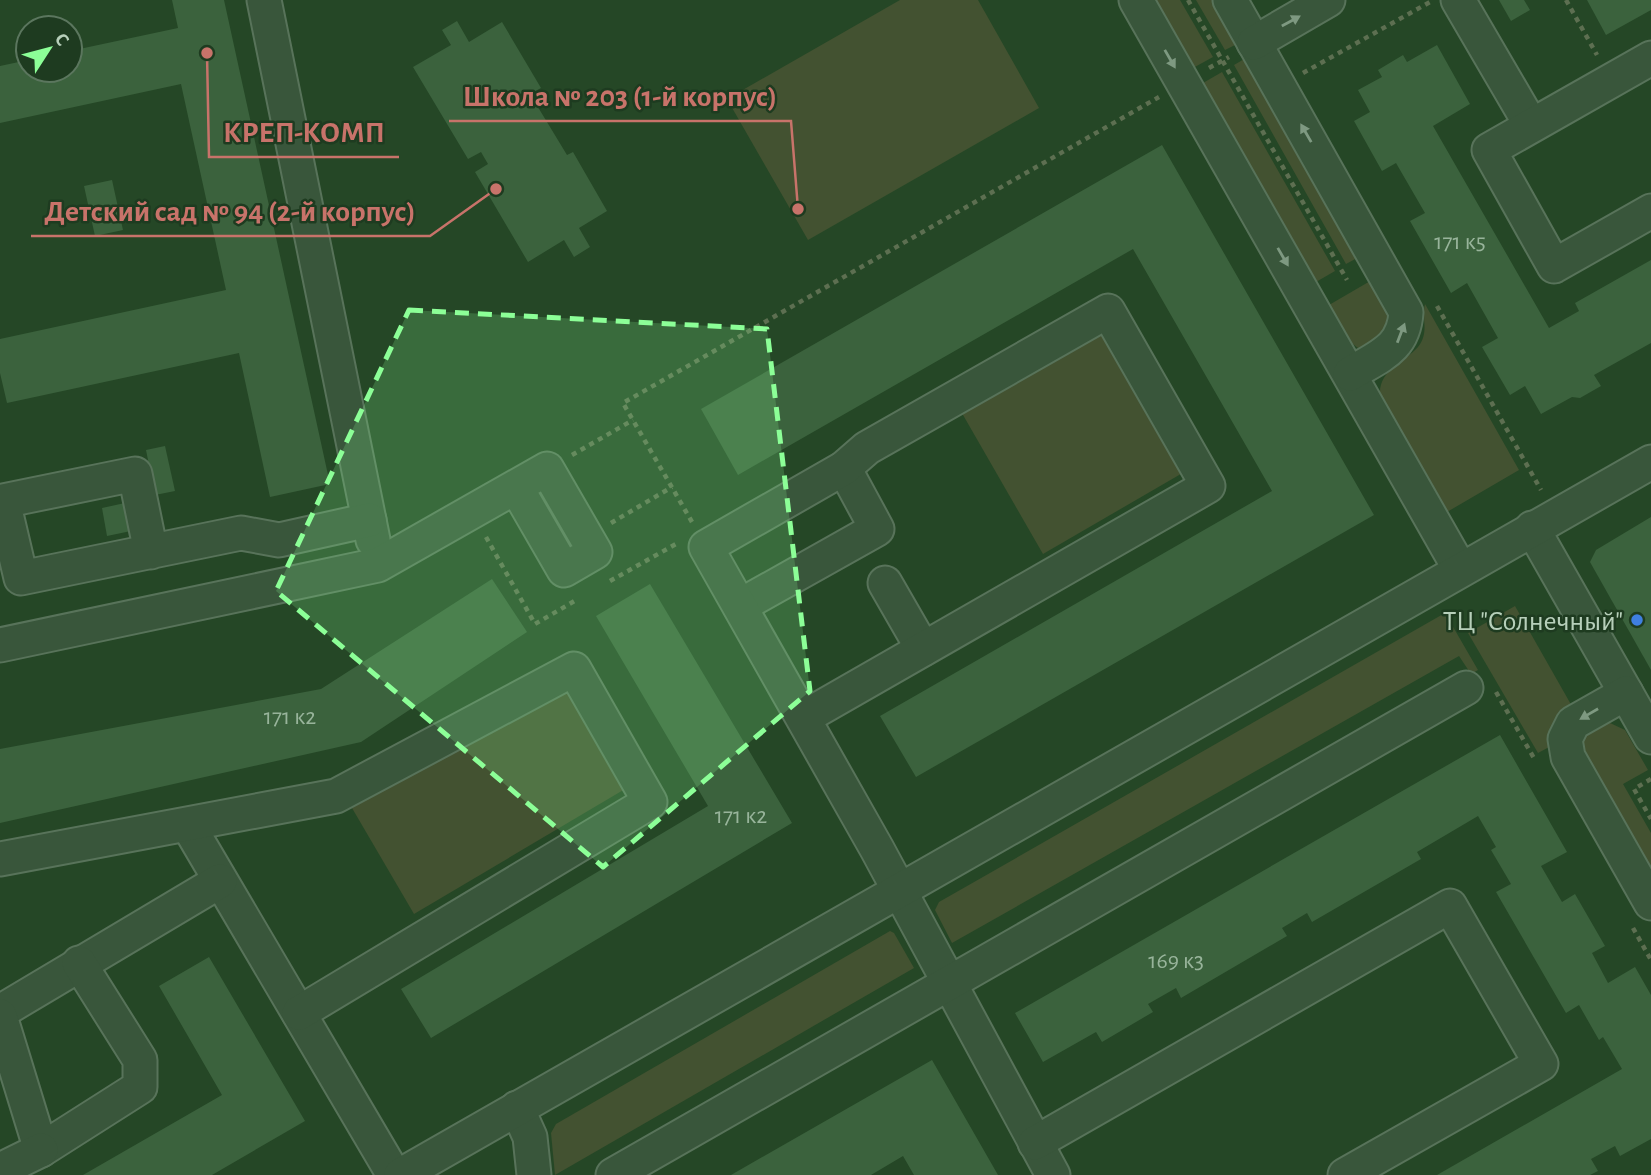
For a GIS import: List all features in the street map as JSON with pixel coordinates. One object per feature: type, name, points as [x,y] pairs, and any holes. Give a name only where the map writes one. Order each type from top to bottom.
[{"type":"street","points":[[264,0],[377,565]]},
{"type":"street","points":[[1136,0],[1171,90],[1350,374],[1460,569]]},
{"type":"street","points":[[1230,0],[1398,293],[1406,312],[1405,330],[1397,344],[1350,374]]},
{"type":"street","points":[[1254,43],[1328,0]]},
{"type":"street","points":[[1458,0],[1531,125]]},
{"type":"street","points":[[1651,58],[1489,150],[1554,266],[1651,211]]},
{"type":"street","points":[[803,718],[1208,486],[1108,311],[867,447],[844,468],[706,547],[877,849],[897,891],[1053,1175]]},
{"type":"street","points":[[401,1175],[1651,462]]},
{"type":"street","points":[[740,606],[877,529],[844,468]]},
{"type":"street","points":[[0,645],[377,565],[547,469],[595,552],[564,570],[516,487]]},
{"type":"street","points":[[151,551],[135,474],[3,501],[21,578],[241,533],[279,540],[369,520]]},
{"type":"street","points":[[1532,528],[1651,737]]},
{"type":"street","points":[[885,583],[923,649]]},
{"type":"street","points":[[0,859],[336,796],[574,669],[650,802],[299,1013]]},
{"type":"street","points":[[613,1175],[1466,688]]},
{"type":"street","points":[[1626,693],[1573,723],[1565,739],[1569,757],[1651,903]]},
{"type":"street","points":[[188,825],[394,1175]]},
{"type":"street","points":[[41,1150],[0,1014],[79,963],[220,881]]},
{"type":"street","points":[[1035,1143],[1450,906],[1541,1063],[1345,1175]]},
{"type":"street","points":[[0,1170],[41,1150],[140,1087],[140,1059],[79,963]]},
{"type":"street","points":[[517,1108],[530,1137],[534,1175]]},
{"type":"path","points":[[1188,0],[1347,280]]},
{"type":"path","points":[[1311,69],[1434,0]]},
{"type":"path","points":[[1566,0],[1612,80]]},
{"type":"path","points":[[706,547],[624,402],[1254,43]]},
{"type":"path","points":[[1335,286],[1355,275]]},
{"type":"path","points":[[547,469],[633,420]]},
{"type":"path","points":[[586,537],[672,487]]},
{"type":"path","points":[[1651,779],[1634,789],[1651,819]]},
{"type":"highlighted area","points":[[409,310],[767,329],[810,691],[603,867],[276,591]]},
{"type":"green space","points":[[900,0],[978,0],[1039,108],[808,240],[727,99]]},
{"type":"green space","points":[[1155,0],[1180,0],[1213,57],[1193,68]]},
{"type":"green space","points":[[1196,0],[1212,0],[1237,44],[1225,50]]},
{"type":"green space","points":[[1246,58],[1359,257],[1346,264],[1234,65]]},
{"type":"green space","points":[[1222,72],[1335,271],[1316,282],[1203,83]]},
{"type":"green space","points":[[1372,280],[1392,314],[1394,326],[1370,347],[1358,348],[1349,341],[1329,305]]},
{"type":"green space","points":[[1425,304],[1519,470],[1447,512],[1380,394],[1388,373],[1422,341]]},
{"type":"green space","points":[[1101,326],[1186,471],[1043,554],[959,408]]},
{"type":"green space","points":[[1515,606],[1573,708],[1553,745],[1538,753],[1468,633]]},
{"type":"green space","points":[[1445,613],[1478,670],[1471,674],[1459,656],[952,943],[935,910],[939,902]]},
{"type":"green space","points":[[562,684],[625,789],[414,914],[352,808]]},
{"type":"green space","points":[[1610,723],[1625,730],[1648,770],[1623,784],[1651,833],[1651,868],[1648,870],[1580,751],[1584,735],[1599,725]]},
{"type":"green space","points":[[890,931],[894,933],[914,968],[555,1175],[551,1133],[556,1124]]},
{"type":"building","points":[[172,0],[224,0],[330,484],[270,497],[239,353],[7,403],[0,373],[0,339],[226,290],[181,84],[0,123],[0,66],[14,63],[14,84],[84,84],[84,48],[178,28]]},
{"type":"building","points":[[1499,0],[1524,0],[1530,10],[1511,21]]},
{"type":"building","points":[[1587,0],[1651,0],[1651,10],[1606,35]]},
{"type":"building","points":[[457,21],[469,42],[502,22],[541,88],[530,94],[567,155],[573,152],[607,211],[579,228],[590,247],[574,257],[564,240],[528,262],[475,172],[488,164],[481,152],[468,159],[413,67],[451,45],[442,30]]},
{"type":"building","points":[[1437,45],[1470,104],[1433,126],[1549,328],[1579,311],[1575,303],[1651,260],[1651,343],[1594,375],[1601,386],[1580,398],[1572,397],[1541,414],[1525,386],[1510,395],[1482,347],[1498,338],[1467,283],[1451,293],[1410,221],[1425,213],[1396,163],[1382,171],[1354,121],[1370,112],[1358,90],[1382,77],[1378,70],[1403,55],[1407,62]]},
{"type":"building","points":[[1162,145],[1374,515],[916,777],[880,716],[1272,491],[1133,249],[738,475],[701,409]]},
{"type":"building","points":[[112,180],[123,230],[95,236],[84,186]]},
{"type":"building","points":[[165,446],[175,491],[155,495],[146,450]]},
{"type":"building","points":[[125,503],[131,531],[107,536],[102,508]]},
{"type":"building","name":"ТЦ \"Солнечный\"","points":[[1651,517],[1651,670],[1590,562],[1596,550]]},
{"type":"building","points":[[492,579],[527,632],[361,742],[0,823],[0,749],[321,689]]},
{"type":"building","points":[[650,584],[792,823],[431,1038],[401,989],[708,806],[596,616]]},
{"type":"building","points":[[1500,735],[1567,852],[1541,866],[1562,902],[1575,894],[1605,946],[1592,953],[1608,983],[1635,967],[1651,995],[1651,1139],[1620,1156],[1615,1146],[1591,1159],[1598,1171],[1590,1175],[1437,1175],[1622,1069],[1603,1037],[1599,1040],[1579,1005],[1566,1013],[1496,892],[1511,884],[1491,850],[1496,847],[1478,816],[1417,852],[1421,859],[1312,922],[1307,913],[1282,928],[1287,936],[1181,998],[1176,988],[1148,1004],[1153,1012],[1102,1042],[1096,1032],[1043,1062],[1015,1013]]},
{"type":"building","points":[[209,957],[305,1121],[212,1175],[83,1175],[222,1095],[159,986]]},
{"type":"building","points":[[932,1060],[998,1175],[914,1175],[903,1156],[871,1175],[731,1175]]},
{"type":"place","name":"КРЕП-КОМП","points":[[207,53]]},
{"type":"place","name":"Детский сад № 94 (2-й корпус)","points":[[496,189]]},
{"type":"place","name":"Школа № 203 (1-й корпус)","points":[[798,209]]},
{"type":"place","name":"ТЦ \"Солнечный\"","points":[[1637,620]]}]
